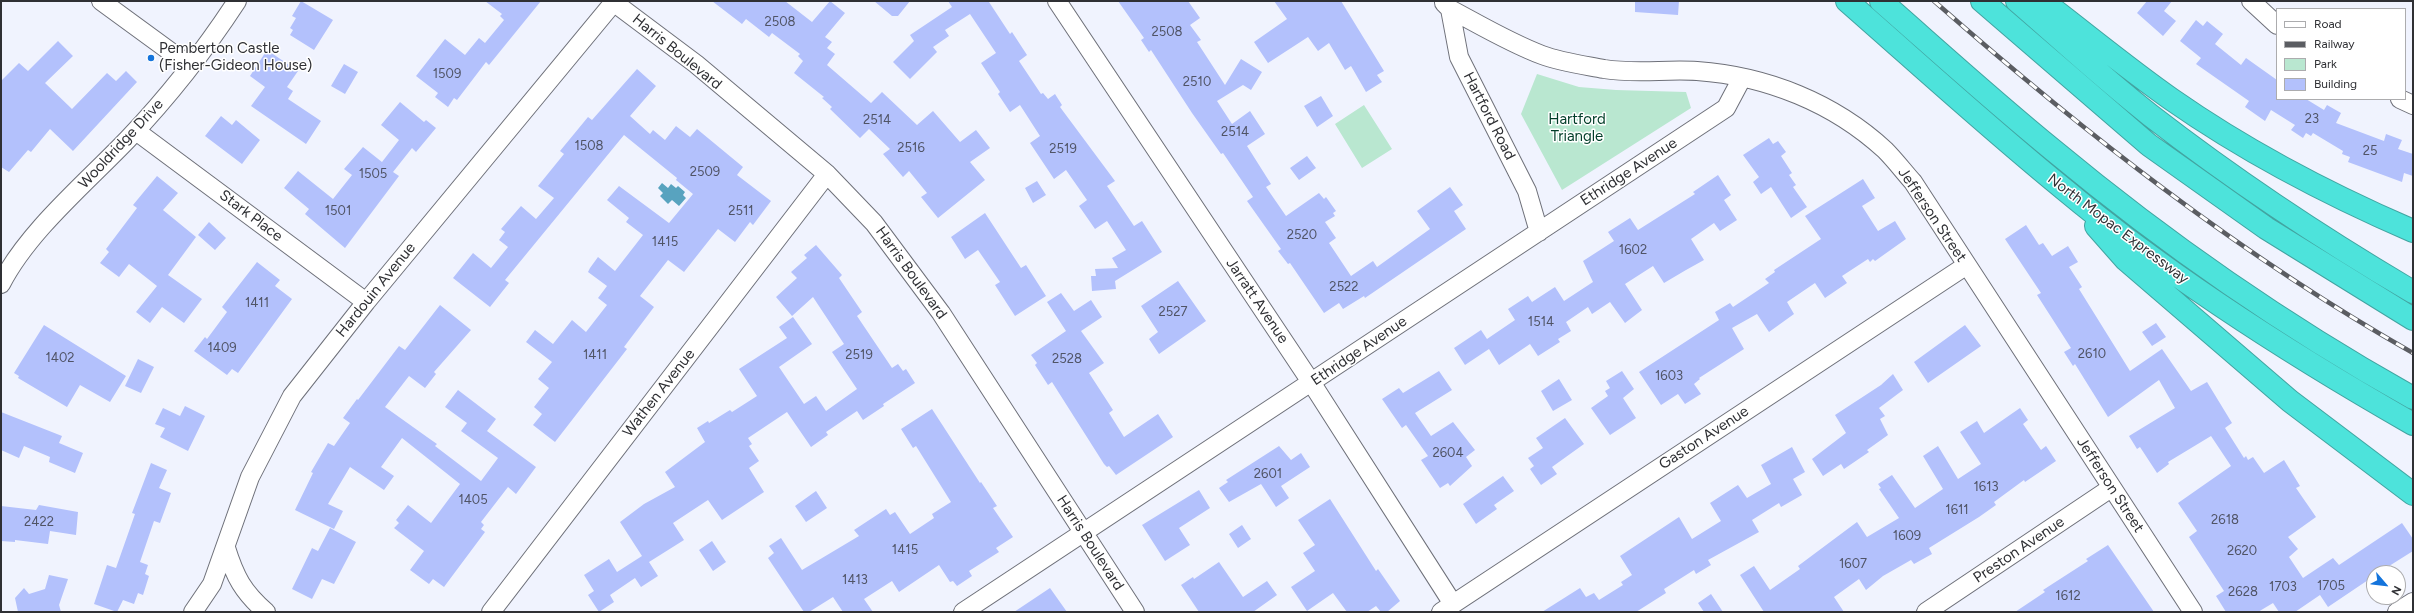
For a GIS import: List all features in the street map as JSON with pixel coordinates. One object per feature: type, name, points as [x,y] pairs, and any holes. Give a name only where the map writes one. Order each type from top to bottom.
[{"type":"highway","name":"North Mopac Expressway","points":[[1847,1],[2065,191],[2181,278],[2355,391],[2413,424]]},
{"type":"highway","points":[[1881,1],[2052,150],[2139,218],[2244,293],[2313,338],[2413,398]]},
{"type":"highway","points":[[1982,1],[2149,144],[2266,228],[2413,319]]},
{"type":"highway","points":[[2017,1],[2148,114],[2201,154],[2285,214],[2413,292]]},
{"type":"highway","points":[[2034,1],[2053,9],[2172,100],[2241,142],[2307,180],[2372,214],[2413,231]]},
{"type":"highway","points":[[2065,191],[2126,260],[2290,401],[2413,494]]},
{"type":"street","points":[[101,1],[190,66]]},
{"type":"street","name":"Wooldridge Drive","points":[[1,284],[36,233],[136,131],[190,66],[237,1]]},
{"type":"street","name":"Jarratt Avenue","points":[[1058,1],[1311,382],[1447,608]]},
{"type":"street","points":[[2251,1],[2276,24]]},
{"type":"street","name":"Harris Boulevard","points":[[613,2],[696,64],[827,174],[874,223],[941,313],[1082,534],[1135,612]]},
{"type":"street","name":"Hardouin Avenue","points":[[192,612],[212,584],[250,477],[292,396],[366,302],[613,2]]},
{"type":"street","name":"Jefferson Street","points":[[1446,5],[1504,38],[1542,55],[1606,69],[1698,71],[1742,78],[1790,90],[1823,105],[1853,124],[1886,151],[1913,182],[2193,612]]},
{"type":"street","name":"Hartford Road","points":[[1446,5],[1459,57],[1527,191],[1539,232]]},
{"type":"street","name":"Ethridge Avenue","points":[[963,612],[1726,108],[1742,78]]},
{"type":"street","points":[[2402,100],[2413,105]]},
{"type":"street","name":"Stark Place","points":[[136,131],[366,302]]},
{"type":"street","name":"Wathen Avenue","points":[[491,612],[827,174]]},
{"type":"street","name":"Gaston Avenue","points":[[1447,608],[1967,265]]},
{"type":"street","name":"Preston Avenue","points":[[1926,612],[2111,488]]},
{"type":"street","points":[[226,548],[233,572],[248,596],[266,612]]},
{"type":"street","points":[[2397,612],[2413,602]]},
{"type":"green space","name":"Hartford Triangle","points":[[1537,74],[1579,87],[1616,90],[1686,92],[1691,108],[1562,190],[1521,114]]},
{"type":"green space","points":[[1364,105],[1392,149],[1362,168],[1335,124]]},
{"type":"water","points":[[662,183],[668,188],[671,184],[676,188],[678,186],[685,192],[683,195],[686,198],[679,206],[672,200],[668,204],[660,196],[663,193],[658,188]]},
{"type":"building","points":[[301,1],[333,20],[314,50],[290,35],[293,30],[290,28],[296,18],[292,16]]},
{"type":"building","points":[[485,1],[541,1],[489,65],[486,62],[457,100],[454,98],[448,107],[435,97],[438,93],[416,76],[445,39],[465,55],[479,38],[485,43],[504,20],[500,16],[502,14]]},
{"type":"building","points":[[712,1],[785,1],[812,22],[830,1],[845,13],[825,37],[832,42],[827,48],[835,54],[827,65],[871,103],[882,92],[917,125],[933,111],[960,142],[976,130],[990,148],[970,162],[985,180],[938,218],[921,197],[927,193],[909,171],[903,177],[883,154],[890,149],[869,129],[860,138],[830,109],[832,107],[822,98],[824,97],[794,73],[803,61],[798,56],[800,54],[772,33],[769,37],[746,19],[742,24]]},
{"type":"building","points":[[874,1],[910,1],[898,16],[892,16]]},
{"type":"building","points":[[948,1],[990,1],[989,2],[1010,34],[1012,32],[1027,55],[1019,61],[1041,94],[1043,93],[1048,99],[1055,94],[1062,105],[1060,107],[1115,181],[1107,186],[1134,226],[1142,221],[1162,252],[1115,281],[1116,289],[1092,291],[1091,276],[1096,276],[1095,269],[1118,268],[1112,258],[1126,250],[1107,221],[1095,229],[1079,206],[1087,200],[1066,170],[1054,179],[1030,143],[1040,136],[1020,105],[1010,112],[998,94],[1000,92],[981,63],[996,53],[970,14],[945,30],[949,36],[933,47],[937,52],[910,79],[893,62],[914,41],[910,35],[952,7]]},
{"type":"building","points":[[1118,1],[1188,1],[1200,18],[1190,25],[1201,40],[1197,42],[1225,85],[1241,59],[1262,72],[1251,90],[1243,85],[1217,101],[1232,124],[1250,111],[1265,134],[1247,146],[1271,184],[1266,187],[1286,216],[1319,193],[1324,199],[1326,197],[1336,211],[1333,213],[1335,216],[1325,222],[1336,238],[1329,243],[1351,276],[1373,261],[1377,267],[1430,229],[1417,211],[1450,187],[1463,205],[1454,211],[1466,229],[1365,298],[1364,296],[1343,309],[1339,303],[1324,313],[1290,263],[1288,264],[1278,251],[1281,249],[1247,201],[1253,197],[1223,153],[1221,154],[1192,113],[1151,50],[1149,52],[1141,40],[1144,38]]},
{"type":"building","points":[[1274,1],[1341,1],[1384,71],[1377,75],[1382,82],[1366,92],[1351,66],[1345,70],[1329,43],[1318,51],[1308,37],[1268,63],[1254,42],[1287,19]]},
{"type":"building","points":[[1635,1],[1679,1],[1678,15],[1635,12]]},
{"type":"building","points":[[2147,1],[2172,1],[2164,11],[2176,21],[2163,36],[2137,13]]},
{"type":"building","points":[[2196,20],[2203,26],[2207,21],[2223,34],[2215,44],[2241,65],[2246,58],[2276,79],[2276,100],[2308,100],[2324,110],[2327,105],[2341,113],[2336,123],[2384,141],[2386,134],[2402,140],[2398,149],[2413,154],[2413,176],[2404,173],[2402,182],[2348,162],[2350,157],[2342,154],[2343,151],[2313,133],[2311,136],[2306,133],[2303,138],[2291,130],[2295,125],[2271,110],[2265,121],[2245,107],[2249,101],[2196,64],[2201,58],[2180,41]]},
{"type":"building","points":[[58,41],[73,56],[45,83],[72,109],[107,73],[116,81],[126,71],[137,82],[73,151],[50,129],[31,152],[28,150],[9,172],[1,167],[1,81],[19,63],[28,71]]},
{"type":"building","points":[[267,50],[298,71],[287,87],[293,91],[288,99],[321,121],[306,144],[251,106],[265,87],[250,76]]},
{"type":"building","points":[[344,64],[358,72],[345,94],[331,86]]},
{"type":"building","points":[[637,69],[656,86],[630,116],[650,134],[653,130],[665,140],[676,126],[690,137],[697,129],[743,167],[737,175],[771,201],[753,225],[750,222],[735,242],[718,229],[684,272],[668,260],[640,296],[654,307],[624,347],[627,349],[555,442],[533,425],[542,414],[534,407],[549,388],[538,379],[552,362],[526,342],[535,330],[553,344],[572,320],[586,332],[607,305],[598,298],[607,286],[588,272],[590,268],[598,257],[615,271],[643,235],[626,222],[629,218],[607,200],[619,186],[669,223],[693,194],[676,180],[677,178],[624,135],[505,280],[509,283],[490,307],[453,278],[473,253],[491,268],[508,247],[499,240],[505,232],[501,229],[521,206],[536,219],[554,198],[538,186],[564,154],[560,151],[588,117],[592,120]]},
{"type":"building","points":[[1321,96],[1333,116],[1317,127],[1304,106]]},
{"type":"building","points":[[400,102],[424,122],[426,120],[436,128],[416,152],[412,148],[393,172],[399,176],[345,248],[305,214],[309,209],[284,188],[298,171],[333,199],[352,175],[344,169],[363,147],[382,162],[399,140],[381,125]]},
{"type":"building","points":[[221,116],[232,125],[236,120],[260,140],[242,164],[205,136]]},
{"type":"building","points":[[1769,138],[1773,144],[1778,141],[1786,152],[1781,156],[1792,173],[1789,175],[1796,185],[1793,187],[1807,207],[1791,218],[1771,187],[1761,194],[1753,182],[1759,177],[1743,155]]},
{"type":"building","points":[[1307,156],[1316,168],[1299,180],[1290,168]]},
{"type":"building","points":[[1718,175],[1731,195],[1724,200],[1737,220],[1720,231],[1714,223],[1691,239],[1704,260],[1664,283],[1653,266],[1625,284],[1642,310],[1625,323],[1610,302],[1592,314],[1588,307],[1566,322],[1571,331],[1558,339],[1560,342],[1538,356],[1530,344],[1499,365],[1489,349],[1465,365],[1454,348],[1481,330],[1487,339],[1515,320],[1508,309],[1528,296],[1532,302],[1555,287],[1564,301],[1593,282],[1583,261],[1614,241],[1608,232],[1630,218],[1638,230],[1695,194],[1693,192]]},
{"type":"building","points":[[157,176],[178,193],[163,210],[196,237],[168,275],[202,299],[184,323],[162,307],[150,323],[136,312],[157,286],[129,264],[119,277],[100,263],[109,252],[106,249],[137,208],[133,205]]},
{"type":"building","points":[[1863,179],[1875,198],[1862,206],[1878,231],[1895,221],[1906,239],[1875,261],[1873,259],[1870,262],[1868,259],[1842,276],[1847,283],[1825,298],[1815,283],[1787,302],[1794,314],[1769,332],[1757,314],[1732,328],[1744,349],[1699,378],[1700,379],[1694,384],[1701,394],[1685,404],[1678,394],[1661,405],[1639,372],[1719,320],[1715,312],[1730,303],[1733,307],[1769,283],[1765,279],[1775,272],[1774,270],[1821,239],[1805,216]]},
{"type":"building","points":[[1037,181],[1046,195],[1033,203],[1025,188]]},
{"type":"building","points":[[985,213],[1021,268],[1026,265],[1046,296],[1015,316],[995,285],[1000,282],[978,250],[965,259],[951,237]]},
{"type":"building","points":[[209,222],[226,238],[215,250],[198,235]]},
{"type":"building","points":[[2026,225],[2039,245],[2043,243],[2052,256],[2068,246],[2078,262],[2069,267],[2082,287],[2079,289],[2130,371],[2162,349],[2191,391],[2207,382],[2232,423],[2225,428],[2244,458],[2246,456],[2248,460],[2253,457],[2264,473],[2284,460],[2300,486],[2296,488],[2316,517],[2288,537],[2298,549],[2289,557],[2303,578],[2333,558],[2339,565],[2402,523],[2413,539],[2413,551],[2391,565],[2366,565],[2366,581],[2328,607],[2320,595],[2295,612],[2279,612],[2273,603],[2258,612],[2226,612],[2216,596],[2224,591],[2189,537],[2197,531],[2178,503],[2231,466],[2211,436],[2168,462],[2169,464],[2157,473],[2140,447],[2137,449],[2129,436],[2175,408],[2159,380],[2108,417],[2075,364],[2073,366],[2064,352],[2071,348],[2037,295],[2041,293],[2005,239]]},
{"type":"building","points":[[816,245],[842,275],[839,278],[862,312],[857,316],[892,368],[898,364],[903,371],[906,369],[915,383],[883,404],[884,406],[863,420],[857,411],[826,432],[828,435],[811,447],[787,412],[748,438],[752,444],[749,446],[759,461],[749,468],[764,492],[722,520],[708,500],[673,523],[684,540],[649,562],[658,576],[641,587],[635,578],[610,595],[614,602],[599,612],[588,595],[594,591],[584,575],[609,559],[617,572],[642,556],[620,522],[644,504],[675,487],[665,472],[705,442],[697,428],[708,421],[709,423],[730,410],[732,412],[757,396],[739,369],[787,338],[779,327],[793,317],[812,344],[779,367],[804,404],[816,396],[826,411],[857,389],[832,352],[844,344],[813,297],[792,316],[776,297],[797,278],[791,272],[807,258],[804,255]]},
{"type":"building","points":[[257,262],[280,280],[275,286],[292,299],[238,373],[232,369],[227,375],[194,351],[205,337],[207,339],[227,312],[222,307]]},
{"type":"building","points":[[1178,281],[1206,321],[1159,354],[1149,339],[1158,332],[1141,306]]},
{"type":"building","points":[[1061,293],[1074,311],[1091,300],[1102,317],[1081,331],[1104,363],[1089,373],[1113,410],[1109,413],[1124,437],[1158,414],[1173,437],[1116,475],[1109,466],[1107,467],[1104,464],[1052,382],[1048,385],[1035,365],[1037,363],[1031,355],[1066,331],[1047,302]]},
{"type":"building","points":[[440,305],[471,330],[434,372],[436,374],[425,388],[409,376],[385,407],[437,444],[435,446],[481,481],[498,458],[461,431],[467,423],[445,407],[458,390],[496,419],[487,431],[536,467],[516,494],[508,487],[481,522],[484,525],[481,529],[485,532],[444,587],[433,579],[429,584],[410,570],[424,551],[394,528],[399,523],[396,520],[408,505],[431,523],[460,484],[402,438],[381,467],[394,476],[384,490],[350,467],[328,504],[343,511],[334,529],[295,510],[313,473],[311,472],[328,443],[334,446],[350,423],[343,418],[399,346],[405,350]]},
{"type":"building","points":[[2156,323],[2166,337],[2152,346],[2142,332]]},
{"type":"building","points":[[44,325],[126,376],[110,402],[80,385],[67,407],[18,378],[19,376],[14,373]]},
{"type":"building","points":[[1965,325],[1981,346],[1928,383],[1914,362]]},
{"type":"building","points":[[138,359],[154,367],[141,393],[125,386]]},
{"type":"building","points":[[1439,371],[1452,390],[1415,413],[1431,436],[1453,422],[1475,450],[1466,457],[1472,466],[1450,486],[1448,483],[1440,488],[1421,460],[1428,456],[1406,425],[1402,428],[1382,399],[1399,388],[1403,393]]},
{"type":"building","points":[[1622,371],[1634,389],[1623,398],[1636,418],[1610,435],[1591,408],[1608,396],[1605,391],[1610,388],[1606,381]]},
{"type":"building","points":[[1893,374],[1903,390],[1879,408],[1885,416],[1880,419],[1888,435],[1867,450],[1869,452],[1844,469],[1841,464],[1823,476],[1812,459],[1846,433],[1835,415],[1881,385]]},
{"type":"building","points":[[1559,379],[1572,400],[1553,411],[1541,391]]},
{"type":"building","points":[[185,406],[205,416],[188,451],[160,437],[165,428],[155,424],[163,408],[180,416]]},
{"type":"building","points":[[2020,408],[2028,420],[2023,424],[2041,450],[2046,446],[2056,461],[2025,482],[2024,480],[1994,502],[1996,505],[1979,517],[1929,548],[1932,554],[1914,564],[1911,560],[1883,576],[1866,590],[1859,579],[1834,597],[1844,612],[1764,612],[1740,575],[1754,566],[1770,590],[1800,569],[1798,566],[1857,522],[1867,537],[1899,518],[1879,489],[1881,488],[1878,484],[1892,475],[1915,508],[1943,489],[1923,456],[1938,446],[1958,479],[1981,464],[1960,432],[1977,421],[1984,433]]},
{"type":"building","points":[[932,409],[980,483],[981,482],[997,506],[993,508],[1013,537],[996,548],[999,552],[969,571],[972,576],[957,586],[953,581],[950,582],[939,565],[899,592],[892,581],[864,599],[873,612],[843,612],[833,597],[809,612],[804,612],[768,558],[774,553],[769,546],[781,538],[802,570],[859,536],[854,530],[886,509],[890,515],[895,512],[910,534],[934,518],[932,514],[951,502],[916,446],[913,448],[901,429]]},
{"type":"building","points":[[1,412],[62,436],[59,443],[83,453],[75,473],[49,462],[50,457],[24,446],[19,458],[1,450]]},
{"type":"building","points":[[1565,418],[1584,444],[1552,467],[1557,474],[1541,485],[1530,469],[1534,466],[1528,458],[1543,448],[1536,438]]},
{"type":"building","points":[[1279,446],[1291,460],[1301,453],[1310,467],[1281,486],[1289,498],[1276,507],[1261,484],[1229,502],[1219,488],[1228,482],[1226,480]]},
{"type":"building","points":[[1792,447],[1805,472],[1793,479],[1802,495],[1781,507],[1779,503],[1752,520],[1759,532],[1708,560],[1711,565],[1696,574],[1694,570],[1664,589],[1666,593],[1636,612],[1542,612],[1580,588],[1586,597],[1594,593],[1599,600],[1623,585],[1621,582],[1632,575],[1620,556],[1679,517],[1692,539],[1721,521],[1710,503],[1738,485],[1747,498],[1771,484],[1761,465]]},
{"type":"building","points":[[151,463],[167,470],[159,488],[171,493],[160,523],[154,521],[140,562],[148,565],[145,574],[149,576],[143,595],[138,593],[134,604],[123,600],[117,612],[94,604],[107,565],[116,568],[135,514],[132,513]]},
{"type":"building","points":[[1503,476],[1514,491],[1494,505],[1497,509],[1476,524],[1463,504]]},
{"type":"building","points":[[1199,490],[1210,508],[1179,528],[1190,545],[1165,561],[1142,525]]},
{"type":"building","points":[[816,491],[827,508],[806,522],[795,506]]},
{"type":"building","points":[[1330,499],[1376,571],[1378,569],[1400,601],[1387,612],[1381,612],[1376,606],[1367,612],[1347,612],[1333,593],[1307,611],[1291,587],[1315,571],[1303,553],[1315,545],[1298,520]]},
{"type":"building","points":[[39,505],[78,512],[76,535],[50,531],[48,544],[15,540],[15,542],[1,541],[1,506],[36,510]]},
{"type":"building","points":[[1242,525],[1251,539],[1238,548],[1229,534]]},
{"type":"building","points":[[330,528],[356,542],[334,584],[322,579],[312,599],[292,589],[312,548],[318,551]]},
{"type":"building","points":[[712,541],[726,562],[713,571],[699,550]]},
{"type":"building","points":[[2108,545],[2154,612],[2015,612],[2045,592],[2043,590],[2088,561],[2086,559]]},
{"type":"building","points":[[1219,562],[1243,597],[1267,581],[1277,595],[1253,612],[1199,612],[1181,585],[1193,577],[1194,579]]},
{"type":"building","points":[[49,575],[68,579],[59,605],[61,612],[18,612],[15,598],[24,588],[29,594],[45,589]]},
{"type":"building","points":[[1050,588],[1067,612],[1014,612]]},
{"type":"building","points":[[1711,594],[1723,612],[1704,612],[1698,603]]},
{"type":"railway","points":[[1934,1],[2047,97],[2164,189],[2286,275],[2413,353]]},
{"type":"place","name":"Pemberton Castle (Fisher-Gideon House)","points":[[151,58]]}]
